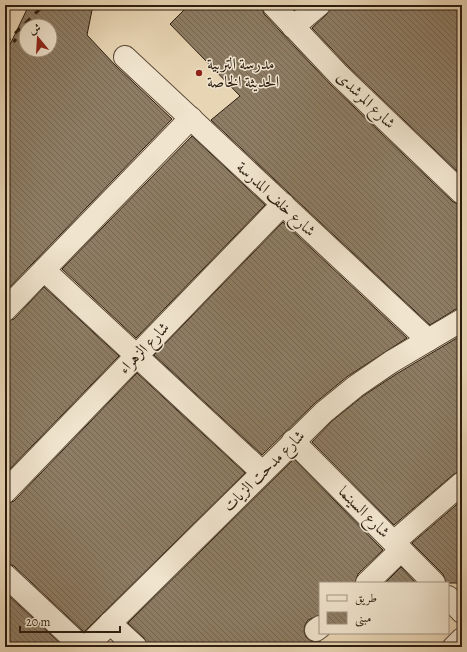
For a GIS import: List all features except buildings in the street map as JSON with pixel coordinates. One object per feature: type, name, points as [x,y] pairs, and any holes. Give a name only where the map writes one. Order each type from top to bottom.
[{"type":"street","name":"شارع المرشدى","points":[[273,5],[339,75],[462,193]]},
{"type":"street","points":[[293,27],[319,5]]},
{"type":"street","name":"شارع خلف المدرسة","points":[[125,57],[428,340]]},
{"type":"street","points":[[5,310],[191,118]]},
{"type":"street","name":"شارع الزهراء","points":[[5,492],[282,204]]},
{"type":"street","points":[[44,270],[262,472]]},
{"type":"street","name":"شارع مدحت الزيات","points":[[86,647],[324,412],[356,386],[391,362],[462,320]]},
{"type":"street","name":"شارع السينما","points":[[293,441],[433,582]]},
{"type":"street","points":[[368,582],[398,546],[462,482]]},
{"type":"street","points":[[5,575],[82,647]]},
{"type":"street","points":[[449,598],[462,612]]},
{"type":"street","points":[[110,623],[136,647]]},
{"type":"street","points":[[454,647],[462,639]]},
{"type":"railway","points":[[5,43],[44,5]]},
{"type":"railway","points":[[5,53],[16,39]]},
{"type":"place","name":"مدرسة التربية الحديثة الخاصة","points":[[199,73]]}]
